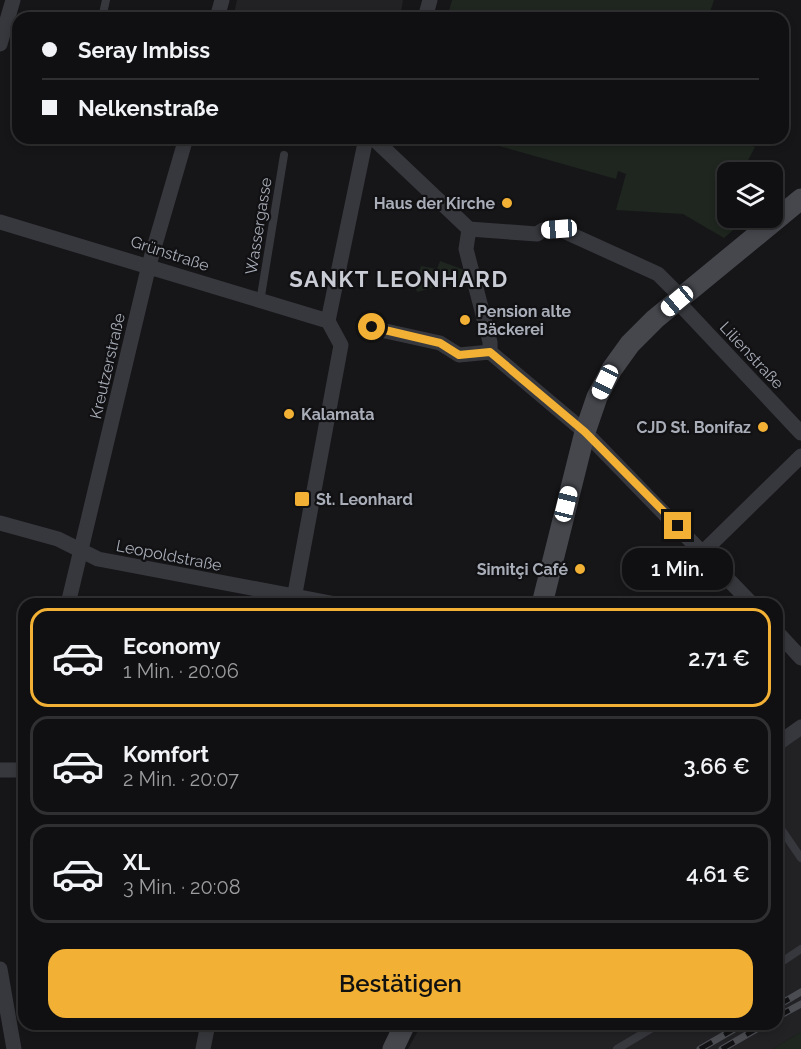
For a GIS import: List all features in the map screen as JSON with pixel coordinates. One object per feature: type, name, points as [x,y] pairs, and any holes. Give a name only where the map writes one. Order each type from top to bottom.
[{"type":"main road","points":[[544,598],[585,432],[597,397],[616,363],[646,327],[801,199]]},
{"type":"main road","points":[[393,1049],[402,1030]]},
{"type":"street","points":[[0,44],[3,25],[13,0]]},
{"type":"street","name":"Kreutzerstraße","points":[[70,598],[149,265],[184,144]]},
{"type":"street","points":[[295,598],[341,345],[328,321],[365,144]]},
{"type":"street","points":[[379,144],[469,229],[466,249],[490,342],[490,352]]},
{"type":"street","name":"Grünstraße","points":[[0,222],[149,265],[260,302],[328,321]]},
{"type":"street","name":"Lilienstraße","points":[[469,229],[537,234],[543,230],[559,229],[658,274],[801,433]]},
{"type":"street","points":[[372,327],[440,343],[459,355],[490,352],[585,432],[746,598]]},
{"type":"street","points":[[703,552],[801,456]]},
{"type":"street","name":"Leopoldstraße","points":[[0,523],[58,539],[98,559],[280,598]]},
{"type":"street","points":[[783,638],[801,658]]},
{"type":"street","points":[[783,740],[801,727]]},
{"type":"street","points":[[0,770],[18,770]]},
{"type":"street","points":[[0,969],[9,1046]]},
{"type":"street","points":[[203,1049],[207,1030]]},
{"type":"lane","name":"Wassergasse","points":[[260,302],[284,155]]},
{"type":"lane","points":[[783,832],[801,858]]},
{"type":"lane","points":[[783,961],[801,949]]},
{"type":"lane","points":[[617,1049],[649,1030]]},
{"type":"shaded area","points":[[237,0],[403,0],[401,12],[234,12]]},
{"type":"shaded area","points":[[452,0],[714,0],[710,12],[449,12]]},
{"type":"shaded area","points":[[492,144],[748,144],[755,147],[747,162],[717,162],[717,228],[736,228],[724,238],[683,214],[616,210],[626,174],[618,171],[616,179]]},
{"type":"shaded area","points":[[440,261],[470,272],[460,281],[417,292],[415,286],[421,266],[437,269]]},
{"type":"shaded area","points":[[801,732],[801,1032],[773,1049],[408,1049],[418,1030],[783,1030],[783,746]]},
{"type":"shaded area","points":[[801,1032],[801,1049],[773,1049]]},
{"type":"railway","points":[[783,1002],[801,992]]},
{"type":"railway","points":[[783,1014],[801,1004]]},
{"type":"railway","points":[[700,1049],[733,1030]]},
{"type":"railway","points":[[722,1049],[755,1030]]},
{"type":"place","name":"Haus der Kirche","points":[[507,203]]},
{"type":"place","name":"Pension alte Bäckerei","points":[[465,320]]},
{"type":"place","name":"Kalamata","points":[[289,414]]},
{"type":"place","name":"CJD St. Bonifaz","points":[[763,427]]},
{"type":"place","name":"St. Leonhard","points":[[302,499]]},
{"type":"place","name":"Simitçi Café","points":[[580,569]]},
{"type":"district","name":"SANKT LEONHARD","points":[[399,279]]},
{"type":"route","points":[[372,327],[440,343],[459,355],[490,352],[585,432],[678,526]]}]
